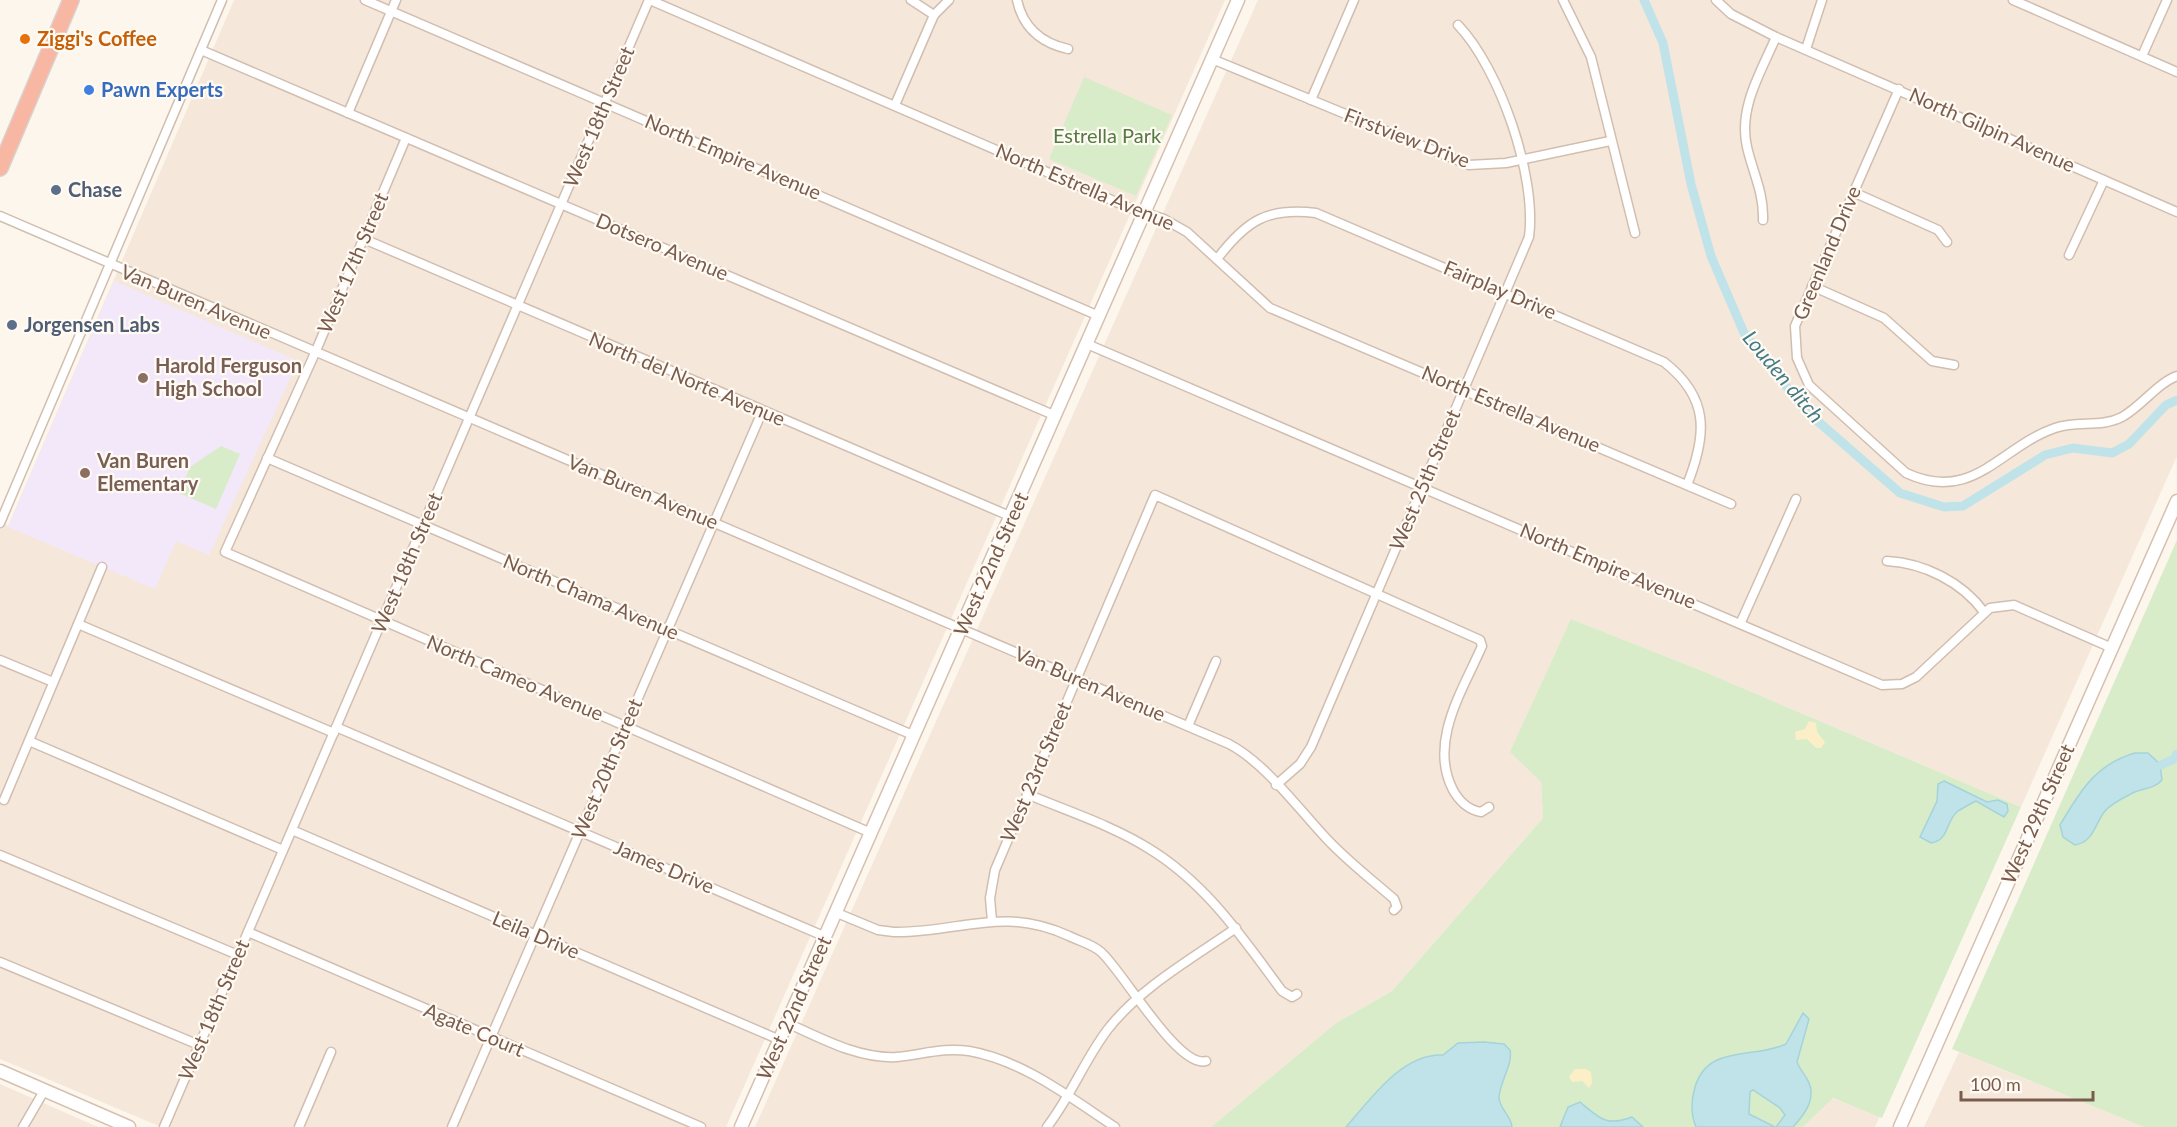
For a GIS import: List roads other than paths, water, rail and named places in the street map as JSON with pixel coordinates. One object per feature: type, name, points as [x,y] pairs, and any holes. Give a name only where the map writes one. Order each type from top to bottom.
[{"type":"highway","points":[[0,168],[71,0]]},
{"type":"street","points":[[0,523],[222,0]]},
{"type":"street","name":"North Empire Avenue","points":[[365,0],[1100,316]]},
{"type":"street","points":[[348,112],[396,0]]},
{"type":"street","name":"West 18th Street","points":[[164,1127],[650,0]]},
{"type":"street","name":"North Estrella Avenue","points":[[650,0],[1130,208],[1174,223],[1270,308],[1731,504]]},
{"type":"street","points":[[911,0],[934,15]]},
{"type":"street","points":[[895,105],[934,15],[949,0]]},
{"type":"street","points":[[1017,0],[1022,16],[1035,34],[1045,42],[1068,49]]},
{"type":"street","name":"West 22nd Street","points":[[741,1127],[963,629],[1238,0]]},
{"type":"street","points":[[1311,100],[1354,0]]},
{"type":"street","points":[[1563,0],[1591,57],[1610,141],[1635,233]]},
{"type":"street","name":"North Gilpin Avenue","points":[[1716,0],[1742,20],[1776,37],[2177,212]]},
{"type":"street","points":[[1806,50],[1822,0]]},
{"type":"street","points":[[2013,0],[2177,72]]},
{"type":"street","points":[[2142,56],[2167,0]]},
{"type":"street","name":"West 25th Street","points":[[1276,785],[1300,764],[1311,747],[1529,237],[1531,212],[1514,125],[1474,46],[1458,25]]},
{"type":"street","points":[[1763,220],[1764,201],[1749,156],[1744,124],[1748,103],[1776,37]]},
{"type":"street","name":"Dotsero Avenue","points":[[201,50],[1056,416]]},
{"type":"street","name":"Firstview Drive","points":[[1212,59],[1469,165],[1483,166],[1521,160],[1610,141]]},
{"type":"street","name":"Greenland Drive","points":[[1899,89],[1798,316],[1794,334],[1797,358],[1809,385],[1894,463],[1917,477],[1944,482],[1976,476],[2040,433],[2063,425],[2097,424],[2123,416],[2177,376]]},
{"type":"street","name":"West 17th Street","points":[[225,552],[315,353],[406,138]]},
{"type":"street","points":[[2069,255],[2104,180]]},
{"type":"street","points":[[1853,192],[1938,230],[1947,242]]},
{"type":"street","name":"Fairplay Drive","points":[[1217,259],[1234,237],[1255,220],[1269,214],[1297,211],[1330,218],[1653,356],[1675,370],[1692,392],[1702,429],[1700,450],[1687,485]]},
{"type":"street","name":"Van Buren Avenue","points":[[0,216],[1238,749],[1297,804],[1333,845],[1394,899],[1397,907],[1394,910]]},
{"type":"street","name":"North del Norte Avenue","points":[[364,239],[762,412],[1011,517]]},
{"type":"street","points":[[1812,286],[1884,318],[1932,361],[1954,364]]},
{"type":"street","name":"North Empire Avenue","points":[[1087,344],[1741,622],[1865,679],[1893,686],[1909,681],[1923,671],[1984,612]]},
{"type":"street","name":"West 20th Street","points":[[452,1127],[762,412]]},
{"type":"street","name":"North Chama Avenue","points":[[267,458],[915,736]]},
{"type":"street","name":"West 23rd Street","points":[[992,921],[990,898],[993,877],[1155,495],[1376,593]]},
{"type":"street","points":[[1741,622],[1796,499]]},
{"type":"street","name":"West 29th Street","points":[[1900,1127],[2177,501]]},
{"type":"street","name":"North Cameo Avenue","points":[[225,552],[871,833]]},
{"type":"street","points":[[1887,561],[1909,562],[1960,586],[1972,595],[1984,612],[1990,608],[2014,605],[2112,648]]},
{"type":"street","points":[[4,800],[102,567]]},
{"type":"street","points":[[1376,593],[1480,640],[1482,646],[1446,729],[1444,754],[1447,774],[1455,793],[1471,809],[1481,812],[1489,807]]},
{"type":"street","name":"James Drive","points":[[78,624],[581,831],[826,937]]},
{"type":"street","points":[[0,660],[53,682]]},
{"type":"street","points":[[1188,726],[1216,661]]},
{"type":"street","points":[[29,741],[283,850]]},
{"type":"street","points":[[1027,794],[1122,834],[1160,855],[1207,894],[1236,928],[1282,991],[1292,997],[1297,994]]},
{"type":"street","name":"Leila Drive","points":[[292,830],[780,1040]]},
{"type":"street","points":[[0,855],[238,955]]},
{"type":"street","points":[[837,913],[872,928],[894,932],[992,921],[1033,923],[1094,947],[1108,959],[1157,1024],[1186,1055],[1198,1062],[1206,1061]]},
{"type":"street","points":[[1047,1127],[1104,1034],[1123,1012],[1236,928]]},
{"type":"street","name":"Agate Court","points":[[248,932],[701,1127]]},
{"type":"street","points":[[0,962],[199,1045]]},
{"type":"street","points":[[787,1023],[837,1045],[871,1055],[895,1057],[942,1050],[984,1054],[1012,1065],[1067,1096],[1115,1127]]},
{"type":"street","points":[[299,1127],[332,1052]]},
{"type":"street","points":[[0,1071],[129,1127]]},
{"type":"street","points":[[23,1127],[44,1091]]},
{"type":"water","points":[[2135,753],[2148,753],[2160,764],[2162,780],[2155,786],[2133,793],[2110,807],[2105,811],[2090,836],[2081,843],[2075,845],[2063,837],[2060,825],[2090,780],[2110,764]]},
{"type":"water","points":[[1944,781],[1987,802],[1998,800],[2007,804],[2008,811],[2004,817],[1976,801],[1958,811],[1941,838],[1931,843],[1920,837],[1937,801],[1938,784]]},
{"type":"water","points":[[1803,1013],[1809,1019],[1797,1062],[1810,1086],[1811,1099],[1806,1111],[1793,1127],[1776,1127],[1785,1115],[1780,1108],[1753,1090],[1750,1092],[1749,1114],[1775,1127],[1696,1127],[1692,1114],[1693,1096],[1700,1076],[1708,1066],[1719,1059],[1773,1049],[1786,1044]]},
{"type":"water","points":[[1458,1043],[1504,1044],[1510,1050],[1510,1061],[1499,1097],[1512,1127],[1346,1127],[1388,1080],[1414,1061],[1428,1056],[1443,1055]]},
{"type":"water","points":[[1580,1102],[1603,1119],[1616,1121],[1632,1117],[1643,1127],[1560,1127],[1568,1107]]},
{"type":"waterway","name":"Louden ditch","points":[[1644,0],[1663,43],[1691,184],[1711,256],[1744,333],[1806,411],[1900,493],[1944,507],[1963,506],[2045,455],[2073,448],[2112,453],[2129,444],[2166,405],[2177,400]]},
{"type":"waterway","points":[[2161,765],[2174,759],[2177,754]]},
{"type":"place","name":"Ziggi's Coffee","points":[[25,39]]},
{"type":"place","name":"Pawn Experts","points":[[89,90]]},
{"type":"place","name":"Chase","points":[[56,190]]},
{"type":"place","name":"Jorgensen Labs","points":[[12,325]]},
{"type":"place","name":"Harold Ferguson High School","points":[[143,378]]},
{"type":"place","name":"Van Buren Elementary","points":[[85,473]]},
{"type":"park label","name":"Estrella Park","points":[[1107,136]]}]
